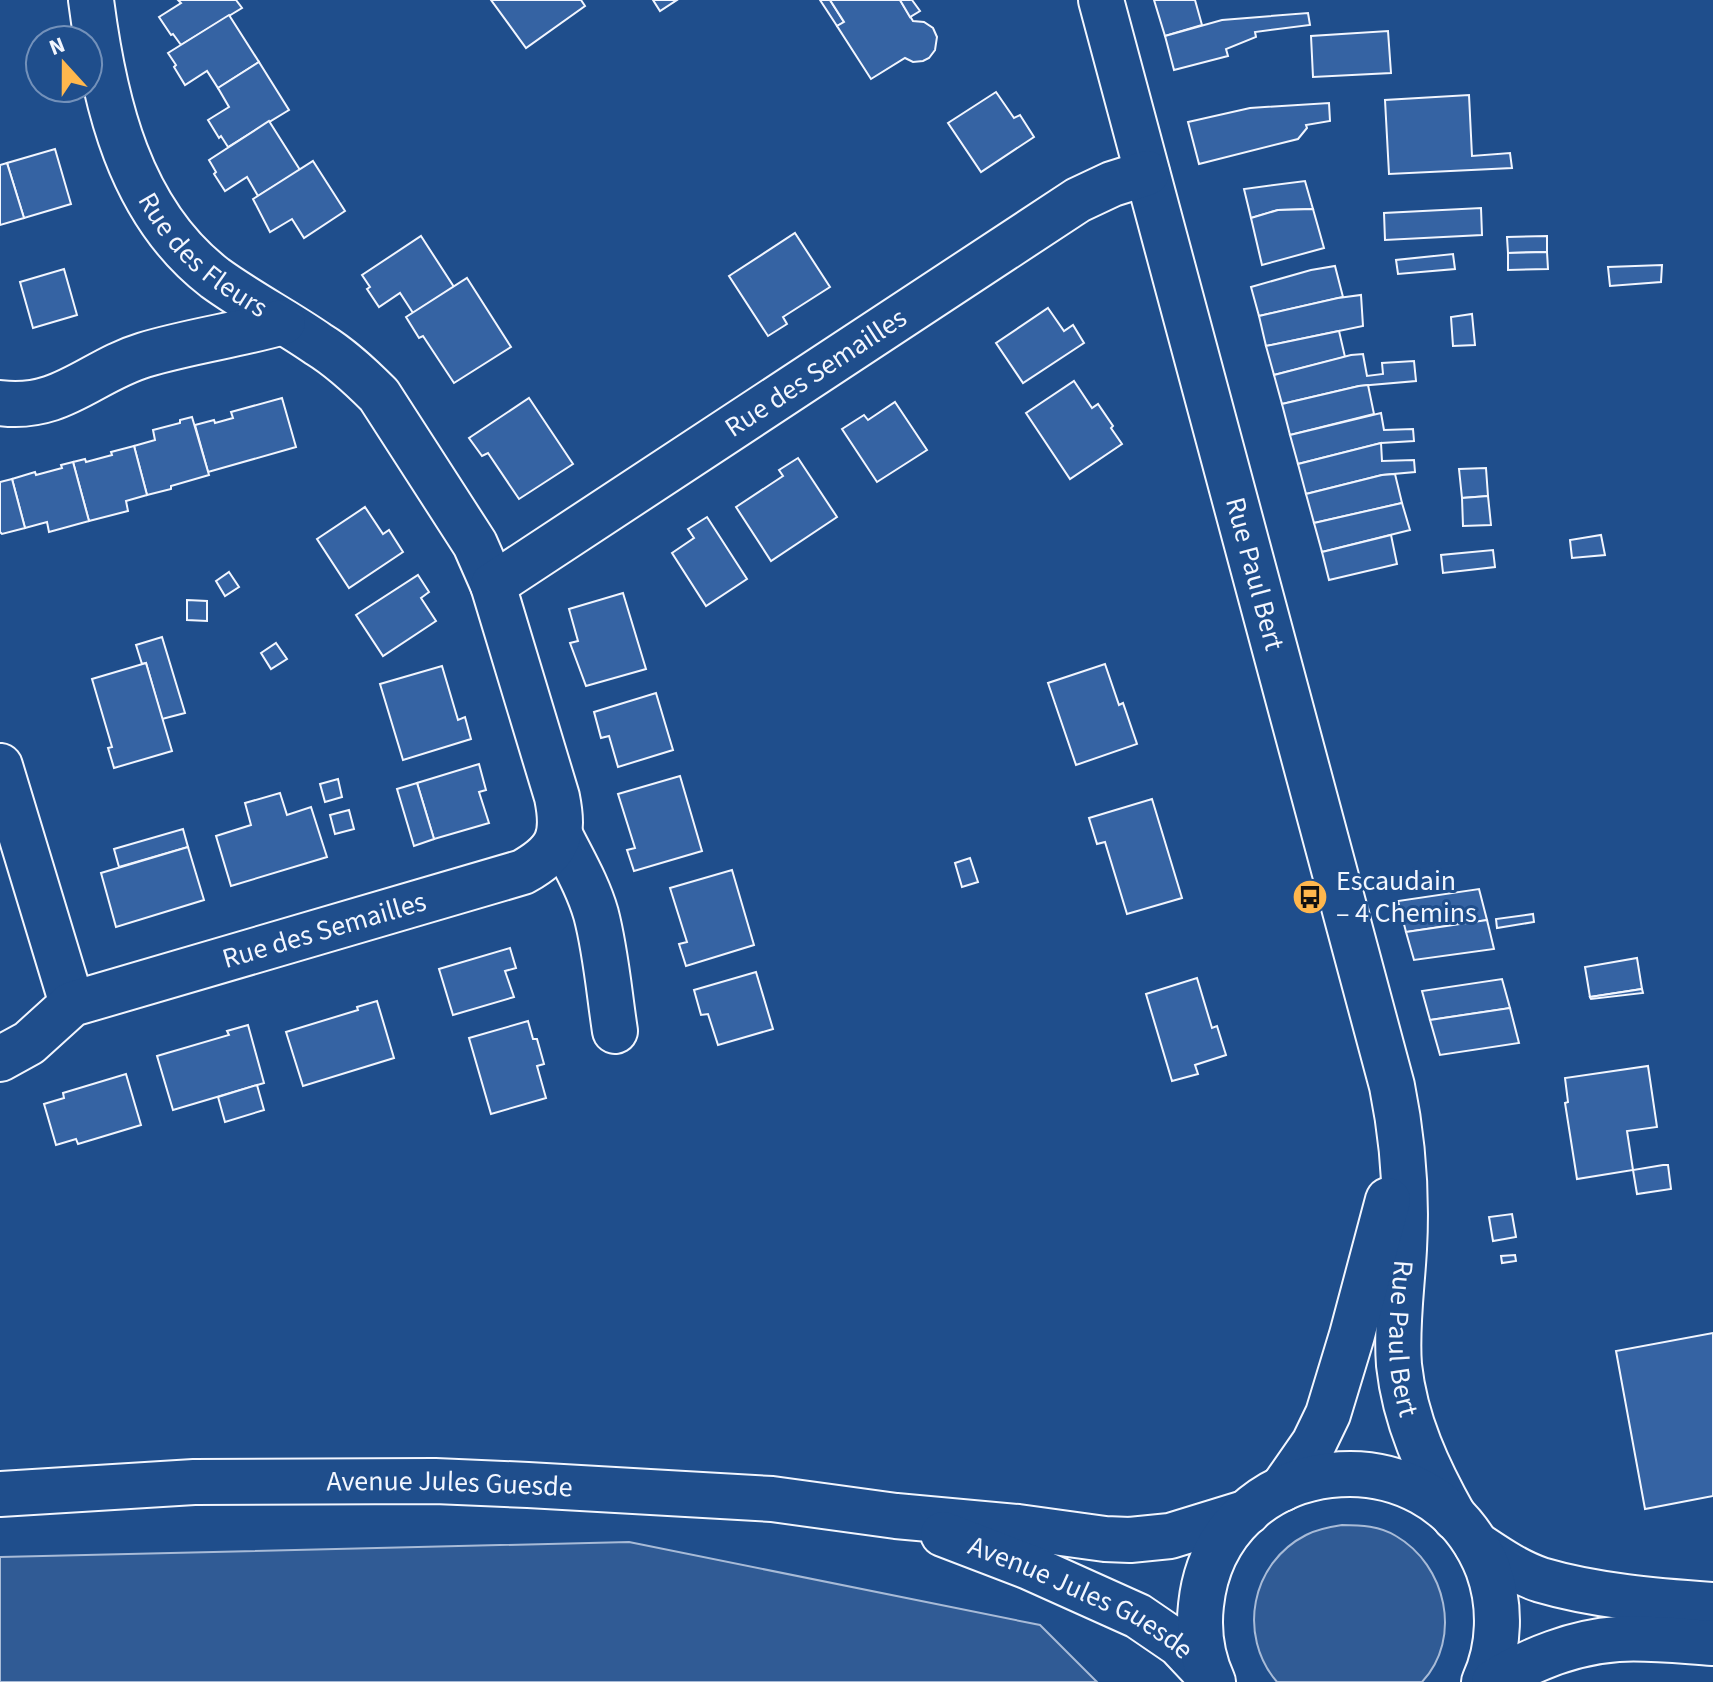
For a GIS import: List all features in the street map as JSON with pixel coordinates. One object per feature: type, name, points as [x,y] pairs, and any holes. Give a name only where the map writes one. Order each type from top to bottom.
[{"type":"street","name":"Rue des Fleurs","points":[[91,0],[114,119],[137,179],[164,225],[217,279],[320,344],[379,395],[475,544],[493,585]]},
{"type":"street","name":"Rue Paul Bert","points":[[1101,0],[1392,1086],[1402,1147],[1405,1200],[1400,1372],[1410,1419],[1424,1460],[1490,1576],[1497,1609],[1496,1642],[1484,1682]]},
{"type":"street","name":"Rue des Semailles","points":[[493,585],[1078,200],[1112,184],[1147,173]]},
{"type":"street","points":[[0,403],[30,404],[50,399],[68,393],[127,360],[283,322]]},
{"type":"street","points":[[493,585],[557,797],[561,816],[560,835],[587,887],[596,912],[615,1031]]},
{"type":"street","points":[[0,766],[72,1004]]},
{"type":"street","name":"Rue des Semailles","points":[[0,1059],[29,1043],[72,1004],[523,872],[553,850],[560,835]]},
{"type":"street","name":"Rue Paul Bert","points":[[1212,1680],[1205,1662],[1200,1630],[1205,1581],[1226,1537],[1265,1501],[1314,1443],[1328,1414],[1402,1147]]},
{"type":"street","name":"Avenue Jules Guesde","points":[[0,1494],[194,1482],[435,1481],[757,1498],[1130,1540],[1170,1536],[1265,1501],[1297,1482],[1331,1474],[1365,1474],[1414,1488],[1435,1501],[1466,1531]]},
{"type":"street","name":"Avenue Jules Guesde","points":[[896,1516],[1029,1567],[1138,1616],[1179,1644],[1212,1680]]},
{"type":"street","points":[[1466,1531],[1505,1563],[1540,1579],[1642,1598],[1713,1605]]},
{"type":"street","points":[[1494,1682],[1549,1655],[1584,1644],[1622,1639],[1713,1643]]},
{"type":"shaded area","points":[[1342,1525],[1377,1528],[1396,1536],[1427,1565],[1437,1583],[1445,1624],[1442,1645],[1435,1664],[1422,1682],[1277,1682],[1265,1663],[1257,1643],[1254,1622],[1262,1581],[1287,1547],[1310,1533]]},
{"type":"shaded area","points":[[629,1542],[1040,1625],[1097,1682],[0,1682],[0,1557]]},
{"type":"building","points":[[178,0],[236,0],[242,8],[181,45],[159,17],[181,3]]},
{"type":"building","points":[[491,0],[581,0],[585,6],[526,48]]},
{"type":"building","points":[[653,0],[677,0],[660,11]]},
{"type":"building","points":[[820,0],[830,0],[844,22],[837,26]]},
{"type":"building","points":[[830,0],[900,0],[913,21],[924,22],[933,28],[937,37],[935,50],[923,61],[913,62],[905,58],[871,79],[837,26],[844,22]]},
{"type":"building","points":[[900,0],[912,0],[920,11],[910,17]]},
{"type":"building","points":[[1154,0],[1195,0],[1202,25],[1165,36]]},
{"type":"building","points":[[1308,13],[1310,25],[1255,32],[1256,37],[1226,49],[1228,56],[1174,70],[1165,36],[1222,20]]},
{"type":"building","points":[[229,15],[259,62],[218,88],[207,71],[185,85],[168,53]]},
{"type":"building","points":[[1388,31],[1391,73],[1313,77],[1311,36]]},
{"type":"building","points":[[259,62],[289,110],[228,147],[208,120],[229,107],[218,88]]},
{"type":"building","points":[[996,92],[1014,118],[1020,115],[1034,137],[981,172],[948,123]]},
{"type":"building","points":[[1469,95],[1472,156],[1510,153],[1512,168],[1389,174],[1385,100]]},
{"type":"building","points":[[1329,103],[1330,121],[1306,125],[1298,139],[1199,164],[1188,122],[1250,108]]},
{"type":"building","points":[[269,121],[300,170],[258,196],[247,177],[225,191],[209,160]]},
{"type":"building","points":[[55,149],[71,204],[24,218],[7,163]]},
{"type":"building","points":[[313,161],[345,211],[304,238],[292,219],[270,232],[253,199]]},
{"type":"building","points":[[7,163],[24,218],[0,225],[0,165]]},
{"type":"building","points":[[1305,181],[1313,209],[1278,210],[1251,218],[1244,189]]},
{"type":"building","points":[[1481,208],[1482,235],[1385,240],[1384,213]]},
{"type":"building","points":[[1313,209],[1324,248],[1262,265],[1251,218],[1278,210]]},
{"type":"building","points":[[795,233],[830,287],[783,317],[787,324],[768,336],[729,276]]},
{"type":"building","points":[[421,236],[454,287],[413,313],[400,293],[379,307],[362,275]]},
{"type":"building","points":[[1547,236],[1547,252],[1508,253],[1507,237]]},
{"type":"building","points":[[1547,252],[1548,269],[1508,270],[1508,253]]},
{"type":"building","points":[[1453,254],[1455,269],[1398,274],[1396,260]]},
{"type":"building","points":[[1662,265],[1661,282],[1610,286],[1608,267]]},
{"type":"building","points":[[1335,266],[1343,297],[1259,316],[1251,287]]},
{"type":"building","points":[[64,269],[77,315],[33,328],[20,282]]},
{"type":"building","points":[[467,278],[511,347],[454,383],[423,336],[419,338],[406,317]]},
{"type":"building","points":[[1361,295],[1363,326],[1266,346],[1259,316]]},
{"type":"building","points":[[1048,308],[1064,331],[1073,325],[1084,343],[1023,383],[996,343]]},
{"type":"building","points":[[1472,314],[1475,345],[1453,346],[1451,317]]},
{"type":"building","points":[[1339,331],[1345,357],[1274,375],[1266,346]]},
{"type":"building","points":[[1363,354],[1367,376],[1383,374],[1382,363],[1414,361],[1416,381],[1359,386],[1282,404],[1274,375]]},
{"type":"building","points":[[1074,381],[1092,408],[1098,404],[1122,444],[1070,479],[1026,413]]},
{"type":"building","points":[[1368,385],[1374,414],[1290,435],[1282,404]]},
{"type":"building","points":[[282,398],[296,447],[208,472],[195,425],[233,418],[231,412]]},
{"type":"building","points":[[529,398],[573,464],[519,499],[488,453],[482,456],[469,438]]},
{"type":"building","points":[[895,402],[927,450],[877,482],[842,429],[864,415],[868,420]]},
{"type":"building","points":[[1381,413],[1384,430],[1413,429],[1414,441],[1381,443],[1298,464],[1290,435]]},
{"type":"building","points":[[192,417],[209,475],[147,495],[134,446],[155,440],[153,430]]},
{"type":"building","points":[[1381,443],[1382,461],[1414,460],[1415,472],[1382,475],[1306,494],[1298,464]]},
{"type":"building","points":[[134,446],[147,495],[126,501],[128,511],[89,521],[73,462],[85,459],[86,462]]},
{"type":"building","points":[[798,458],[837,517],[771,561],[736,507],[783,476],[779,470]]},
{"type":"building","points":[[73,462],[89,521],[49,532],[47,522],[25,528],[12,479],[62,468],[61,465]]},
{"type":"building","points":[[1486,468],[1488,496],[1462,498],[1459,469]]},
{"type":"building","points":[[1395,474],[1402,503],[1314,523],[1306,494]]},
{"type":"building","points":[[12,479],[25,528],[2,534],[0,482]]},
{"type":"building","points":[[1488,496],[1491,525],[1463,526],[1462,498]]},
{"type":"building","points":[[1402,503],[1410,530],[1322,552],[1314,523]]},
{"type":"building","points":[[365,507],[383,534],[389,530],[403,552],[349,588],[317,539]]},
{"type":"building","points":[[707,517],[747,579],[706,606],[672,553],[694,538],[688,529]]},
{"type":"building","points":[[1391,535],[1397,564],[1329,580],[1322,552]]},
{"type":"building","points":[[1601,535],[1605,555],[1572,558],[1570,540]]},
{"type":"building","points":[[1493,550],[1495,567],[1443,573],[1441,555]]},
{"type":"building","points":[[229,572],[239,587],[225,596],[216,581]]},
{"type":"building","points":[[418,575],[429,592],[421,598],[436,621],[383,656],[356,615]]},
{"type":"building","points":[[623,593],[646,669],[586,686],[570,643],[578,641],[569,609]]},
{"type":"building","points":[[187,600],[207,601],[207,621],[187,620]]},
{"type":"building","points":[[162,637],[185,713],[162,719],[146,663],[142,664],[136,645]]},
{"type":"building","points":[[276,643],[287,659],[271,669],[261,653]]},
{"type":"building","points":[[146,663],[172,751],[114,768],[108,748],[112,747],[92,679]]},
{"type":"building","points":[[1105,664],[1137,744],[1076,765],[1048,683]]},
{"type":"building","points":[[442,666],[458,720],[465,717],[471,739],[403,760],[380,684]]},
{"type":"building","points":[[656,693],[673,750],[618,767],[609,736],[601,738],[594,712]]},
{"type":"building","points":[[479,764],[486,790],[479,792],[489,823],[434,839],[417,783]]},
{"type":"building","points":[[680,776],[702,851],[634,871],[627,850],[635,848],[618,794]]},
{"type":"building","points":[[338,779],[342,797],[325,802],[320,784]]},
{"type":"building","points":[[417,783],[434,839],[414,846],[397,789]]},
{"type":"building","points":[[280,793],[287,815],[311,807],[327,857],[231,886],[216,836],[251,825],[245,803]]},
{"type":"building","points":[[1152,799],[1182,898],[1127,914],[1105,842],[1097,844],[1089,818]]},
{"type":"building","points":[[349,810],[354,829],[335,834],[330,815]]},
{"type":"building","points":[[183,829],[188,847],[119,867],[114,849]]},
{"type":"building","points":[[188,847],[204,900],[116,927],[101,873]]},
{"type":"building","points":[[970,858],[978,882],[962,887],[955,863]]},
{"type":"building","points":[[732,870],[754,945],[686,966],[679,944],[687,942],[670,888]]},
{"type":"building","points":[[1479,889],[1487,920],[1406,932],[1398,901]]},
{"type":"building","points":[[1533,914],[1534,922],[1497,928],[1496,919]]},
{"type":"building","points":[[1487,920],[1494,949],[1414,960],[1406,932]]},
{"type":"building","points":[[510,948],[516,968],[505,971],[514,997],[453,1015],[439,969]]},
{"type":"building","points":[[1637,958],[1642,989],[1590,997],[1585,967]]},
{"type":"building","points":[[756,972],[773,1029],[718,1045],[708,1014],[701,1015],[694,990]]},
{"type":"building","points":[[1197,978],[1212,1028],[1217,1026],[1226,1055],[1195,1065],[1198,1074],[1172,1081],[1146,994]]},
{"type":"building","points":[[1502,979],[1510,1008],[1430,1020],[1422,991]]},
{"type":"building","points":[[1642,989],[1643,993],[1590,997]]},
{"type":"building","points":[[377,1001],[394,1058],[303,1086],[286,1032]]},
{"type":"building","points":[[1510,1008],[1519,1043],[1440,1055],[1430,1020]]},
{"type":"building","points":[[528,1021],[544,1064],[537,1066],[546,1098],[491,1114],[469,1038]]},
{"type":"building","points":[[248,1025],[264,1083],[173,1110],[157,1056],[229,1035],[227,1031]]},
{"type":"building","points":[[1648,1066],[1657,1127],[1627,1131],[1633,1170],[1577,1179],[1565,1103],[1568,1102],[1565,1078]]},
{"type":"building","points":[[126,1074],[141,1125],[78,1144],[76,1139],[56,1145],[44,1104],[64,1098],[63,1093]]},
{"type":"building","points":[[257,1085],[264,1110],[225,1122],[218,1097]]},
{"type":"building","points":[[1668,1165],[1671,1189],[1637,1194],[1633,1170]]},
{"type":"building","points":[[1512,1214],[1516,1237],[1493,1241],[1489,1217]]},
{"type":"building","points":[[1515,1255],[1516,1261],[1502,1263],[1501,1256]]},
{"type":"building","points":[[1713,1333],[1713,1496],[1645,1509],[1616,1351]]},
{"type":"place","name":"Escaudain – 4 Chemins","points":[[1310,897]]}]
